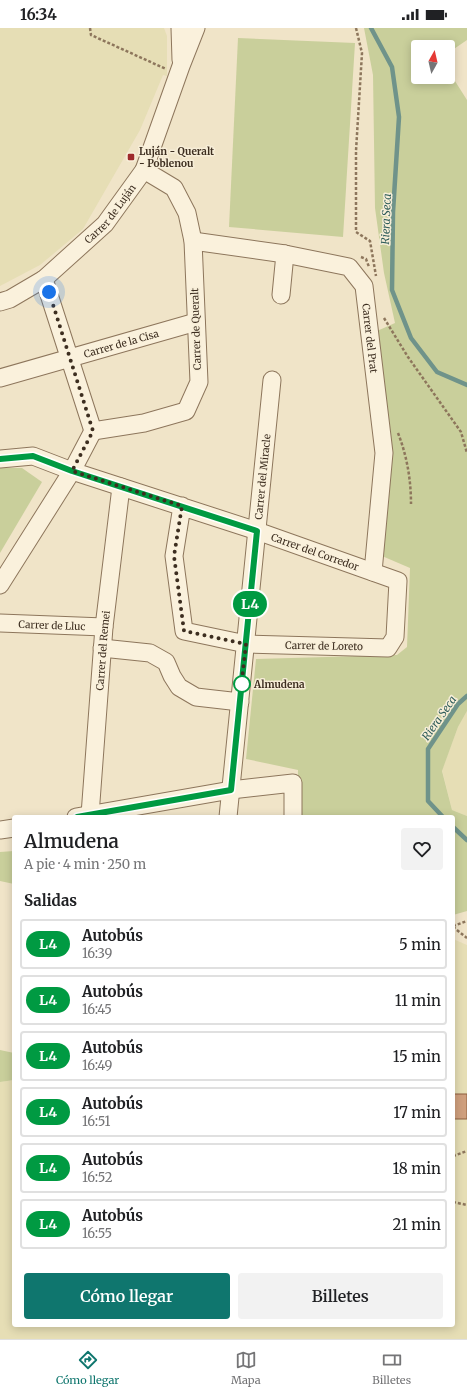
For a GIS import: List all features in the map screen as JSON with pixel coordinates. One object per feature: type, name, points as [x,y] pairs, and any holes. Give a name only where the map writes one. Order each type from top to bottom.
[{"type":"street","points":[[190,31],[209,28]]},
{"type":"street","name":"Carrer de Luján","points":[[0,302],[10,299],[44,278],[105,224],[144,170],[180,70],[190,31]]},
{"type":"street","name":"Carrer de Queralt","points":[[93,431],[144,423],[186,410],[199,382],[193,241],[187,213],[174,188],[144,170]]},
{"type":"street","name":"Carrer del Prat","points":[[193,241],[285,254],[349,267],[364,286],[384,453],[373,572]]},
{"type":"street","points":[[281,295],[285,254]]},
{"type":"street","points":[[0,585],[72,471],[93,431],[44,278]]},
{"type":"street","name":"Carrer de la Cisa","points":[[0,378],[196,322]]},
{"type":"street","name":"Carrer del Miracle","points":[[228,815],[272,380]]},
{"type":"street","name":"Carrer del Corredor","points":[[0,459],[33,456],[72,471],[257,531],[398,581]]},
{"type":"street","name":"Carrer del Remei","points":[[83,815],[121,487]]},
{"type":"street","name":"Carrer de Loreto","points":[[182,506],[174,556],[184,631],[246,644],[388,648],[394,637],[398,581]]},
{"type":"street","name":"Carrer de Lluc","points":[[0,623],[104,627]]},
{"type":"street","points":[[102,648],[150,653],[166,662],[179,687],[196,697],[240,702]]},
{"type":"street","points":[[89,815],[231,790],[293,783],[293,815]]},
{"type":"street","points":[[0,830],[12,828]]},
{"type":"path","points":[[90,28],[91,35],[180,70]]},
{"type":"path","points":[[356,28],[362,53],[356,151],[356,232],[370,241],[376,277]]},
{"type":"path","points":[[381,314],[408,357],[461,432],[467,453]]},
{"type":"path","points":[[455,925],[467,921]]},
{"type":"path","points":[[455,928],[467,938]]},
{"type":"path","points":[[455,1155],[467,1150]]},
{"type":"path","points":[[455,1203],[467,1206]]},
{"type":"shaded area","points":[[0,28],[164,28],[167,36],[167,76],[163,75],[140,130],[83,229],[40,265],[0,286]]},
{"type":"shaded area","points":[[467,711],[467,816],[452,810],[442,770],[458,727]]},
{"type":"shaded area","points":[[455,940],[467,945],[467,1339],[0,1339],[0,1082],[12,1080],[12,1327],[455,1327]]},
{"type":"green space","points":[[364,28],[467,28],[467,40],[455,48],[455,40],[411,40],[411,84],[455,84],[455,81],[467,100],[467,711],[458,727],[442,771],[452,810],[467,816],[467,911],[455,914],[455,815],[297,815],[298,770],[246,759],[256,659],[397,655],[407,647],[410,568],[382,556],[377,331],[395,323],[384,273],[375,208],[373,75]]},
{"type":"green space","points":[[238,38],[355,43],[343,237],[229,227]]},
{"type":"green space","points":[[0,468],[22,468],[42,482],[0,553]]},
{"type":"green space","points":[[12,851],[12,884],[0,881],[0,852]]},
{"type":"green space","points":[[0,1050],[12,1053],[12,1080],[0,1082]]},
{"type":"building","points":[[455,1094],[467,1094],[467,1119],[455,1119]]},
{"type":"waterway","name":"Riera Seca","points":[[371,28],[392,67],[399,117],[393,212],[392,290],[411,338],[437,372],[467,385]]},
{"type":"waterway","name":"Riera Seca","points":[[441,815],[428,801],[428,749],[458,704],[467,696]]},
{"type":"waterway","name":"Riera Seca","points":[[455,829],[467,840]]},
{"type":"bus line","name":"L4","points":[[0,459],[33,456],[72,471],[257,531],[231,790],[88,815]]},
{"type":"place","name":"Luján - Queralt - Poblenou","points":[[131,157]]},
{"type":"place","name":"Almudena","points":[[242,684]]},
{"type":"route","points":[[49,292],[93,431],[72,471],[182,506],[174,556],[184,631],[246,644],[241,688],[242,684]]}]
